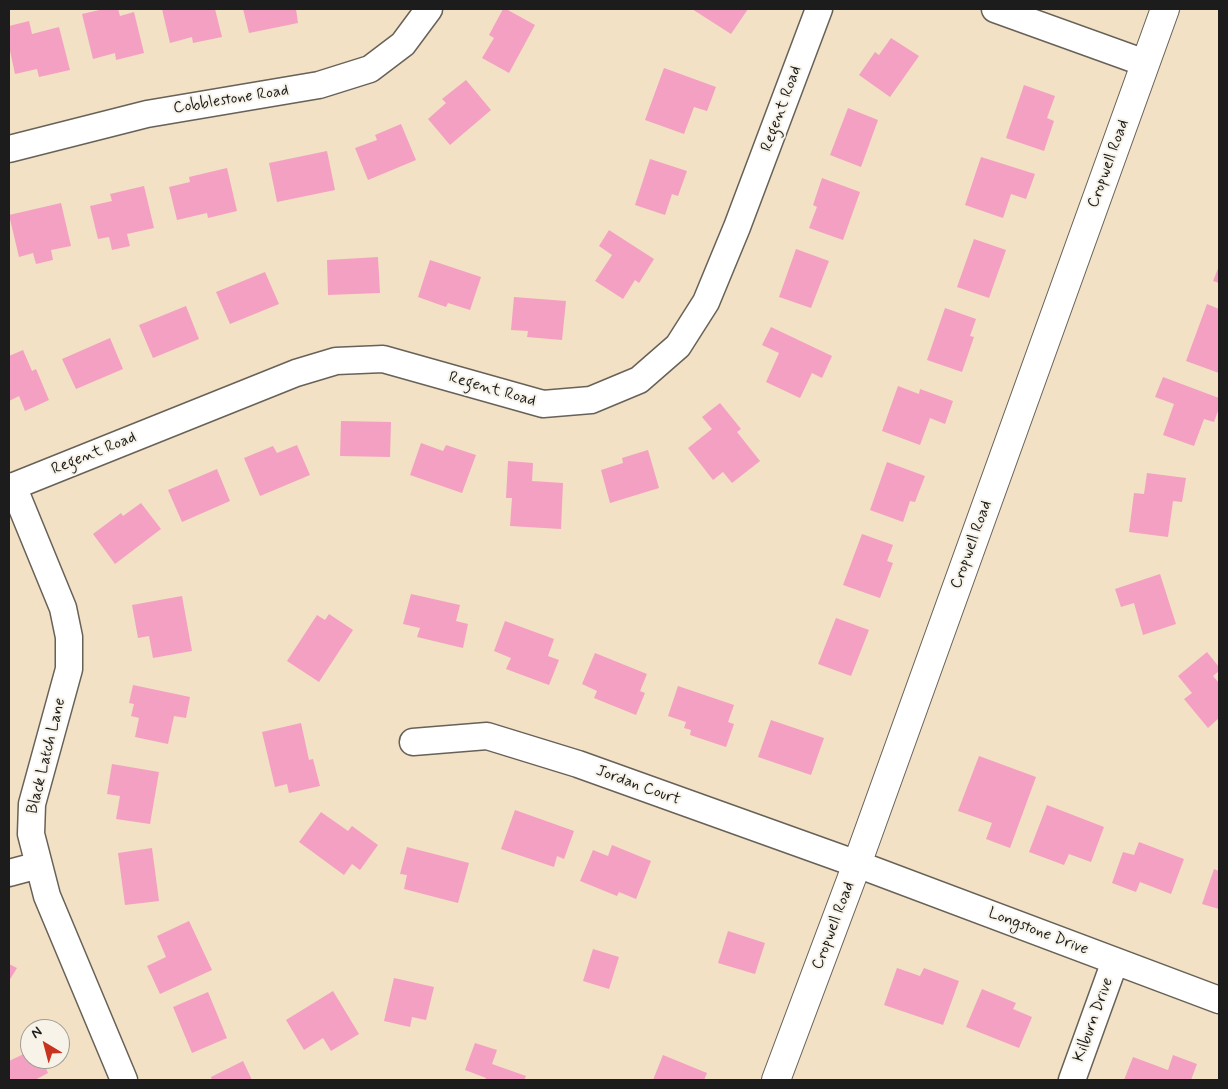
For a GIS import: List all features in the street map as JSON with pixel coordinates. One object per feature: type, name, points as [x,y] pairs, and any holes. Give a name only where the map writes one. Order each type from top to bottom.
[{"type":"street","name":"Cobblestone Road","points":[[9,149],[147,114],[319,85],[370,69],[403,44],[430,9]]},
{"type":"street","name":"Regent Road","points":[[11,487],[296,373],[336,361],[383,359],[543,404],[591,400],[639,380],[678,346],[706,302],[737,227],[819,9]]},
{"type":"street","points":[[995,9],[1145,62]]},
{"type":"street","name":"Cropwell Road","points":[[776,1080],[857,864],[1165,9]]},
{"type":"street","name":"Black Latch Lane","points":[[11,487],[63,608],[69,637],[69,670],[32,804],[31,834],[47,896],[124,1080]]},
{"type":"street","name":"Jordan Court","points":[[413,742],[487,736],[578,764],[857,864]]},
{"type":"street","name":"Longstone Drive","points":[[857,864],[1219,1000]]},
{"type":"street","points":[[9,873],[39,865]]},
{"type":"street","name":"Kilburn Drive","points":[[1072,1080],[1115,961]]},
{"type":"building","points":[[104,9],[118,9],[120,16],[134,12],[144,53],[116,60],[115,53],[93,59],[82,14]]},
{"type":"building","points":[[162,9],[215,9],[222,37],[193,43],[192,37],[170,43]]},
{"type":"building","points":[[243,9],[296,9],[298,23],[249,33]]},
{"type":"building","points":[[503,9],[535,25],[509,73],[482,58],[494,38],[489,35]]},
{"type":"building","points":[[692,9],[748,9],[731,34]]},
{"type":"building","points":[[29,21],[32,34],[59,27],[70,70],[39,77],[37,69],[15,74],[9,46],[9,26]]},
{"type":"building","points":[[891,38],[919,56],[890,97],[859,75],[875,52],[879,55]]},
{"type":"building","points":[[664,68],[716,87],[707,111],[694,107],[684,134],[645,120]]},
{"type":"building","points":[[466,80],[491,110],[450,145],[428,119],[446,103],[442,99]]},
{"type":"building","points":[[1024,85],[1055,96],[1047,118],[1054,121],[1044,151],[1006,138]]},
{"type":"building","points":[[848,108],[878,120],[861,167],[830,155]]},
{"type":"building","points":[[401,124],[416,160],[368,180],[355,148],[377,140],[375,135]]},
{"type":"building","points":[[327,151],[335,190],[277,202],[269,163]]},
{"type":"building","points":[[981,157],[1035,174],[1026,199],[1011,194],[1003,218],[965,205]]},
{"type":"building","points":[[650,159],[687,171],[678,196],[672,194],[665,215],[635,205]]},
{"type":"building","points":[[227,168],[237,211],[208,218],[207,213],[177,220],[169,187],[190,182],[189,177]]},
{"type":"building","points":[[822,178],[860,192],[843,240],[809,228],[817,207],[813,205]]},
{"type":"building","points":[[144,186],[154,228],[127,234],[130,246],[112,250],[109,237],[98,239],[90,206],[112,201],[110,194]]},
{"type":"building","points":[[61,203],[71,246],[51,250],[53,260],[36,264],[33,253],[19,257],[9,215]]},
{"type":"building","points":[[609,230],[654,259],[639,283],[635,280],[623,299],[595,281],[612,255],[599,246]]},
{"type":"building","points":[[974,239],[1006,250],[989,298],[957,287]]},
{"type":"building","points":[[796,249],[829,261],[811,308],[779,297]]},
{"type":"building","points":[[378,257],[380,293],[328,295],[327,260]]},
{"type":"building","points":[[430,260],[481,277],[470,310],[448,303],[446,307],[418,297]]},
{"type":"building","points":[[1219,266],[1219,283],[1213,281]]},
{"type":"building","points":[[265,272],[279,304],[230,324],[216,292]]},
{"type":"building","points":[[514,297],[566,301],[562,340],[527,337],[528,331],[511,330]]},
{"type":"building","points":[[1207,304],[1219,309],[1219,373],[1186,361]]},
{"type":"building","points":[[186,306],[199,339],[153,358],[139,325]]},
{"type":"building","points":[[945,308],[976,319],[970,336],[974,337],[962,372],[927,360]]},
{"type":"building","points":[[771,327],[832,356],[822,378],[812,373],[800,398],[766,382],[779,353],[762,345]]},
{"type":"building","points":[[110,338],[123,369],[76,389],[62,359]]},
{"type":"building","points":[[23,350],[32,371],[36,369],[49,400],[25,411],[19,396],[9,401],[9,356]]},
{"type":"building","points":[[1163,377],[1219,398],[1219,408],[1214,422],[1204,419],[1194,446],[1163,435],[1174,404],[1155,397]]},
{"type":"building","points":[[898,386],[919,394],[920,389],[953,401],[945,424],[930,418],[920,445],[882,431]]},
{"type":"building","points":[[720,403],[741,429],[737,432],[760,461],[732,483],[723,472],[713,480],[688,448],[712,429],[702,417]]},
{"type":"building","points":[[341,421],[391,422],[390,457],[340,456]]},
{"type":"building","points":[[421,443],[443,451],[446,445],[476,455],[462,493],[410,475]]},
{"type":"building","points":[[297,445],[310,475],[260,496],[244,458],[273,446],[277,453]]},
{"type":"building","points":[[648,450],[659,488],[610,503],[601,470],[623,463],[622,458]]},
{"type":"building","points":[[508,461],[533,463],[532,481],[563,483],[561,529],[510,526],[512,498],[506,498]]},
{"type":"building","points":[[887,462],[925,476],[915,502],[910,501],[903,522],[870,510]]},
{"type":"building","points":[[217,469],[230,501],[182,522],[168,490]]},
{"type":"building","points":[[1147,473],[1186,478],[1182,502],[1173,501],[1168,537],[1129,532],[1134,493],[1144,494]]},
{"type":"building","points":[[141,503],[161,529],[115,564],[93,534],[121,513],[123,516]]},
{"type":"building","points":[[862,534],[893,545],[887,561],[893,563],[880,598],[843,585]]},
{"type":"building","points":[[1160,574],[1176,624],[1143,635],[1134,603],[1121,607],[1115,589]]},
{"type":"building","points":[[411,594],[460,605],[456,621],[468,624],[463,648],[417,637],[420,628],[403,624]]},
{"type":"building","points":[[182,596],[192,651],[153,658],[149,636],[138,638],[132,605]]},
{"type":"building","points":[[329,614],[353,630],[319,682],[287,661],[317,615],[325,620]]},
{"type":"building","points":[[836,618],[869,630],[851,676],[818,664]]},
{"type":"building","points":[[505,621],[554,639],[548,656],[559,660],[549,685],[506,669],[511,658],[494,651]]},
{"type":"building","points":[[1207,652],[1219,667],[1219,671],[1213,676],[1219,683],[1219,718],[1208,728],[1184,699],[1192,693],[1178,676]]},
{"type":"building","points":[[595,653],[647,674],[640,691],[645,693],[636,715],[594,698],[597,691],[582,684]]},
{"type":"building","points":[[133,685],[190,697],[186,718],[174,716],[168,744],[135,737],[139,718],[131,716],[134,704],[129,703]]},
{"type":"building","points":[[678,686],[734,705],[728,722],[734,724],[726,747],[690,735],[691,730],[684,728],[686,722],[668,716]]},
{"type":"building","points":[[771,720],[824,738],[811,775],[758,757]]},
{"type":"building","points":[[301,723],[309,760],[313,759],[320,786],[289,793],[287,784],[275,787],[262,732]]},
{"type":"building","points":[[979,756],[1036,777],[1010,848],[986,839],[992,823],[958,811]]},
{"type":"building","points":[[112,764],[159,772],[150,824],[116,819],[120,796],[107,794]]},
{"type":"building","points":[[1047,805],[1104,827],[1091,862],[1069,854],[1064,865],[1029,852]]},
{"type":"building","points":[[515,810],[574,831],[564,859],[557,856],[554,867],[501,849]]},
{"type":"building","points":[[321,812],[348,831],[352,826],[378,845],[360,870],[352,864],[344,875],[299,842]]},
{"type":"building","points":[[1139,842],[1184,859],[1171,894],[1140,882],[1136,892],[1112,883],[1123,852],[1134,855]]},
{"type":"building","points":[[612,845],[651,861],[636,899],[619,892],[617,896],[580,881],[593,850],[608,856]]},
{"type":"building","points":[[407,847],[469,863],[458,903],[404,889],[407,875],[400,874]]},
{"type":"building","points":[[152,848],[159,901],[125,905],[118,853]]},
{"type":"building","points":[[1214,869],[1219,871],[1219,909],[1202,904]]},
{"type":"building","points":[[189,921],[212,970],[160,994],[147,966],[166,957],[157,936]]},
{"type":"building","points":[[728,931],[765,943],[755,974],[718,963]]},
{"type":"building","points":[[593,949],[619,957],[609,989],[583,981]]},
{"type":"building","points":[[9,964],[17,968],[9,981]]},
{"type":"building","points":[[897,968],[920,976],[924,968],[959,981],[943,1025],[884,1005]]},
{"type":"building","points":[[394,978],[434,987],[426,1020],[412,1017],[410,1027],[384,1021]]},
{"type":"building","points":[[982,989],[1016,1003],[1013,1009],[1032,1017],[1019,1048],[966,1027]]},
{"type":"building","points":[[333,991],[359,1034],[331,1051],[323,1038],[304,1050],[286,1020]]},
{"type":"building","points":[[208,992],[227,1038],[192,1053],[173,1007]]},
{"type":"building","points":[[475,1043],[497,1050],[492,1064],[526,1076],[524,1080],[485,1080],[486,1078],[465,1070]]},
{"type":"building","points":[[663,1055],[707,1073],[704,1080],[653,1080]]},
{"type":"building","points":[[1173,1055],[1197,1064],[1191,1080],[1124,1080],[1133,1057],[1168,1070]]},
{"type":"building","points":[[20,1056],[20,1069],[46,1069],[48,1073],[35,1080],[9,1080],[9,1061]]},
{"type":"building","points":[[243,1061],[252,1080],[212,1080],[211,1077]]}]
